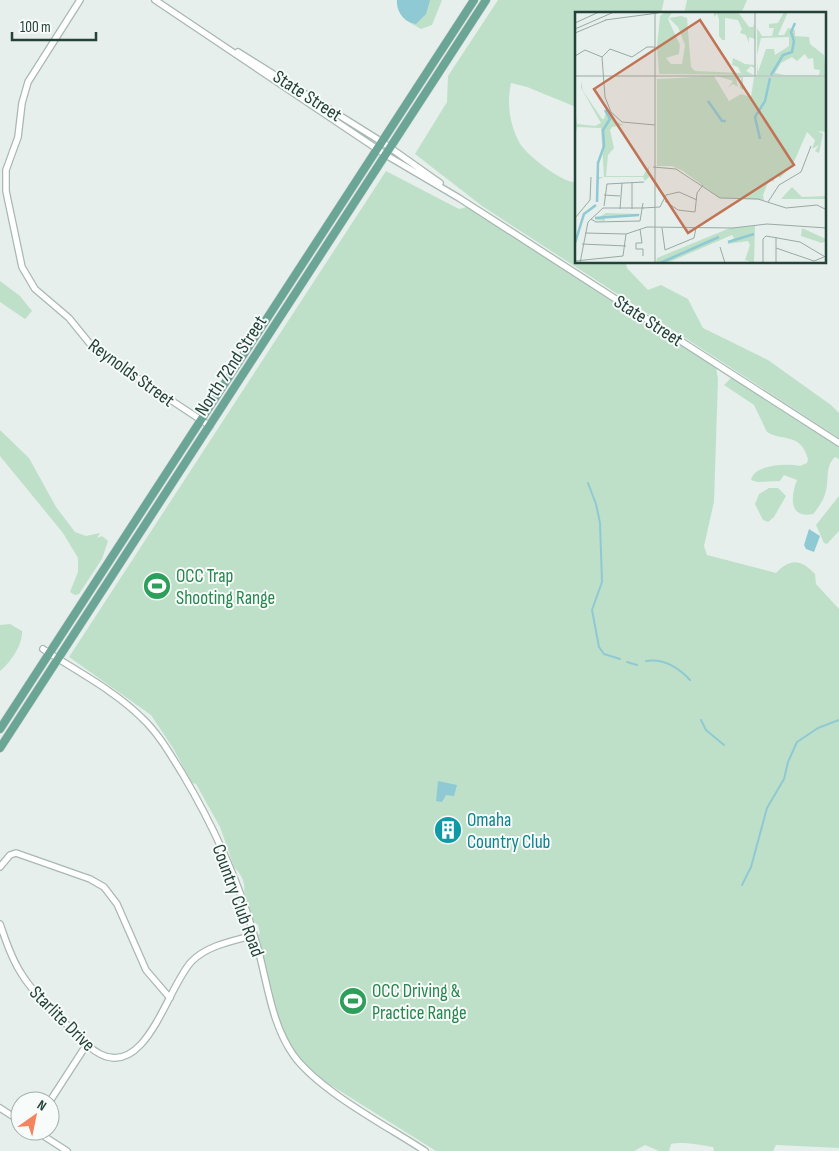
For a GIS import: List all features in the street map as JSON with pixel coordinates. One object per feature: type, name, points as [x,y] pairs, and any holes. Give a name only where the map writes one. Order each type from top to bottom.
[{"type":"main road","name":"North 72nd Street","points":[[0,729],[46,651],[201,420],[474,0]]},
{"type":"main road","name":"North 72nd Street","points":[[0,748],[486,0]]},
{"type":"street","name":"Reynolds Street","points":[[80,0],[28,82],[22,103],[18,137],[6,170],[6,192],[22,267],[35,289],[69,318],[95,350],[210,426]]},
{"type":"street","name":"State Street","points":[[156,0],[228,48],[254,60],[459,198],[839,443]]},
{"type":"street","name":"Country Club Road","points":[[46,651],[133,709],[158,736],[190,788],[222,846],[238,885],[254,935],[278,1024],[296,1058],[306,1070],[332,1091],[426,1151]]},
{"type":"street","points":[[0,867],[10,855],[16,853],[90,879],[104,887],[116,904],[146,970],[170,998]]},
{"type":"street","name":"Starlite Drive","points":[[0,924],[16,966],[27,982],[87,1044],[102,1056],[112,1058],[132,1054],[144,1042],[184,971],[198,956],[210,949],[254,935]]},
{"type":"street","points":[[56,1091],[87,1044]]},
{"type":"street","points":[[50,1141],[62,1150]]},
{"type":"green space","points":[[426,0],[442,0],[432,25],[421,29],[405,20]]},
{"type":"green space","points":[[498,0],[664,0],[661,12],[575,12],[575,107],[527,87],[511,83],[510,112],[515,133],[521,146],[535,160],[562,178],[575,182],[575,264],[626,264],[627,268],[648,290],[661,285],[688,299],[703,328],[768,360],[831,405],[839,413],[839,438],[482,206],[415,154],[447,102],[448,76]]},
{"type":"green space","points":[[687,0],[747,0],[742,12],[684,12]]},
{"type":"green space","name":"Omaha Country Club","points":[[386,171],[459,209],[467,207],[475,211],[716,367],[718,379],[714,502],[704,546],[707,555],[776,573],[791,563],[796,562],[805,565],[815,574],[816,584],[839,609],[839,1148],[776,1145],[773,1151],[714,1151],[713,1147],[681,1143],[671,1144],[669,1151],[659,1151],[645,1145],[634,1151],[436,1151],[316,1076],[295,1053],[285,1037],[270,994],[257,936],[260,933],[258,925],[252,920],[243,881],[234,867],[220,827],[196,784],[192,783],[173,748],[151,715],[69,657]]},
{"type":"green space","points":[[0,281],[20,296],[32,311],[25,319],[0,302]]},
{"type":"green space","points":[[732,377],[839,445],[839,459],[835,457],[830,465],[824,496],[813,514],[805,515],[795,509],[793,492],[797,480],[784,475],[780,481],[757,482],[751,480],[753,475],[764,468],[780,465],[800,466],[807,463],[808,459],[805,450],[796,441],[767,432],[754,405],[724,385]]},
{"type":"green space","points":[[0,430],[29,458],[56,507],[75,532],[86,536],[100,533],[97,538],[102,536],[108,541],[102,559],[79,594],[75,595],[70,592],[78,572],[78,558],[63,533],[0,456]]},
{"type":"green space","points":[[769,488],[778,488],[786,496],[774,517],[768,522],[763,520],[755,504],[759,494]]},
{"type":"green space","points":[[839,496],[839,531],[827,544],[824,543],[816,525]]},
{"type":"green space","points":[[10,624],[22,631],[22,636],[15,653],[0,671],[0,625]]},
{"type":"water","points":[[397,0],[430,0],[426,14],[416,24],[404,19],[399,12]]},
{"type":"water","points":[[809,529],[820,536],[814,552],[806,549],[804,545]]},
{"type":"water","points":[[438,781],[457,785],[454,796],[446,795],[442,802],[436,801]]},
{"type":"waterway","points":[[588,483],[596,504],[600,523],[602,582],[592,610],[599,647],[604,654],[620,659]]},
{"type":"waterway","points":[[646,661],[653,660],[670,664],[690,680]]},
{"type":"waterway","points":[[627,662],[637,665]]},
{"type":"waterway","points":[[701,720],[706,730],[724,745]]},
{"type":"waterway","points":[[742,885],[751,867],[767,808],[784,779],[788,762],[797,742],[818,728],[839,720]]},
{"type":"place","name":"OCC Trap Shooting Range","points":[[157,586]]},
{"type":"place","name":"Omaha Country Club","points":[[448,830]]},
{"type":"place","name":"OCC Driving & Practice Range","points":[[353,1001]]}]
